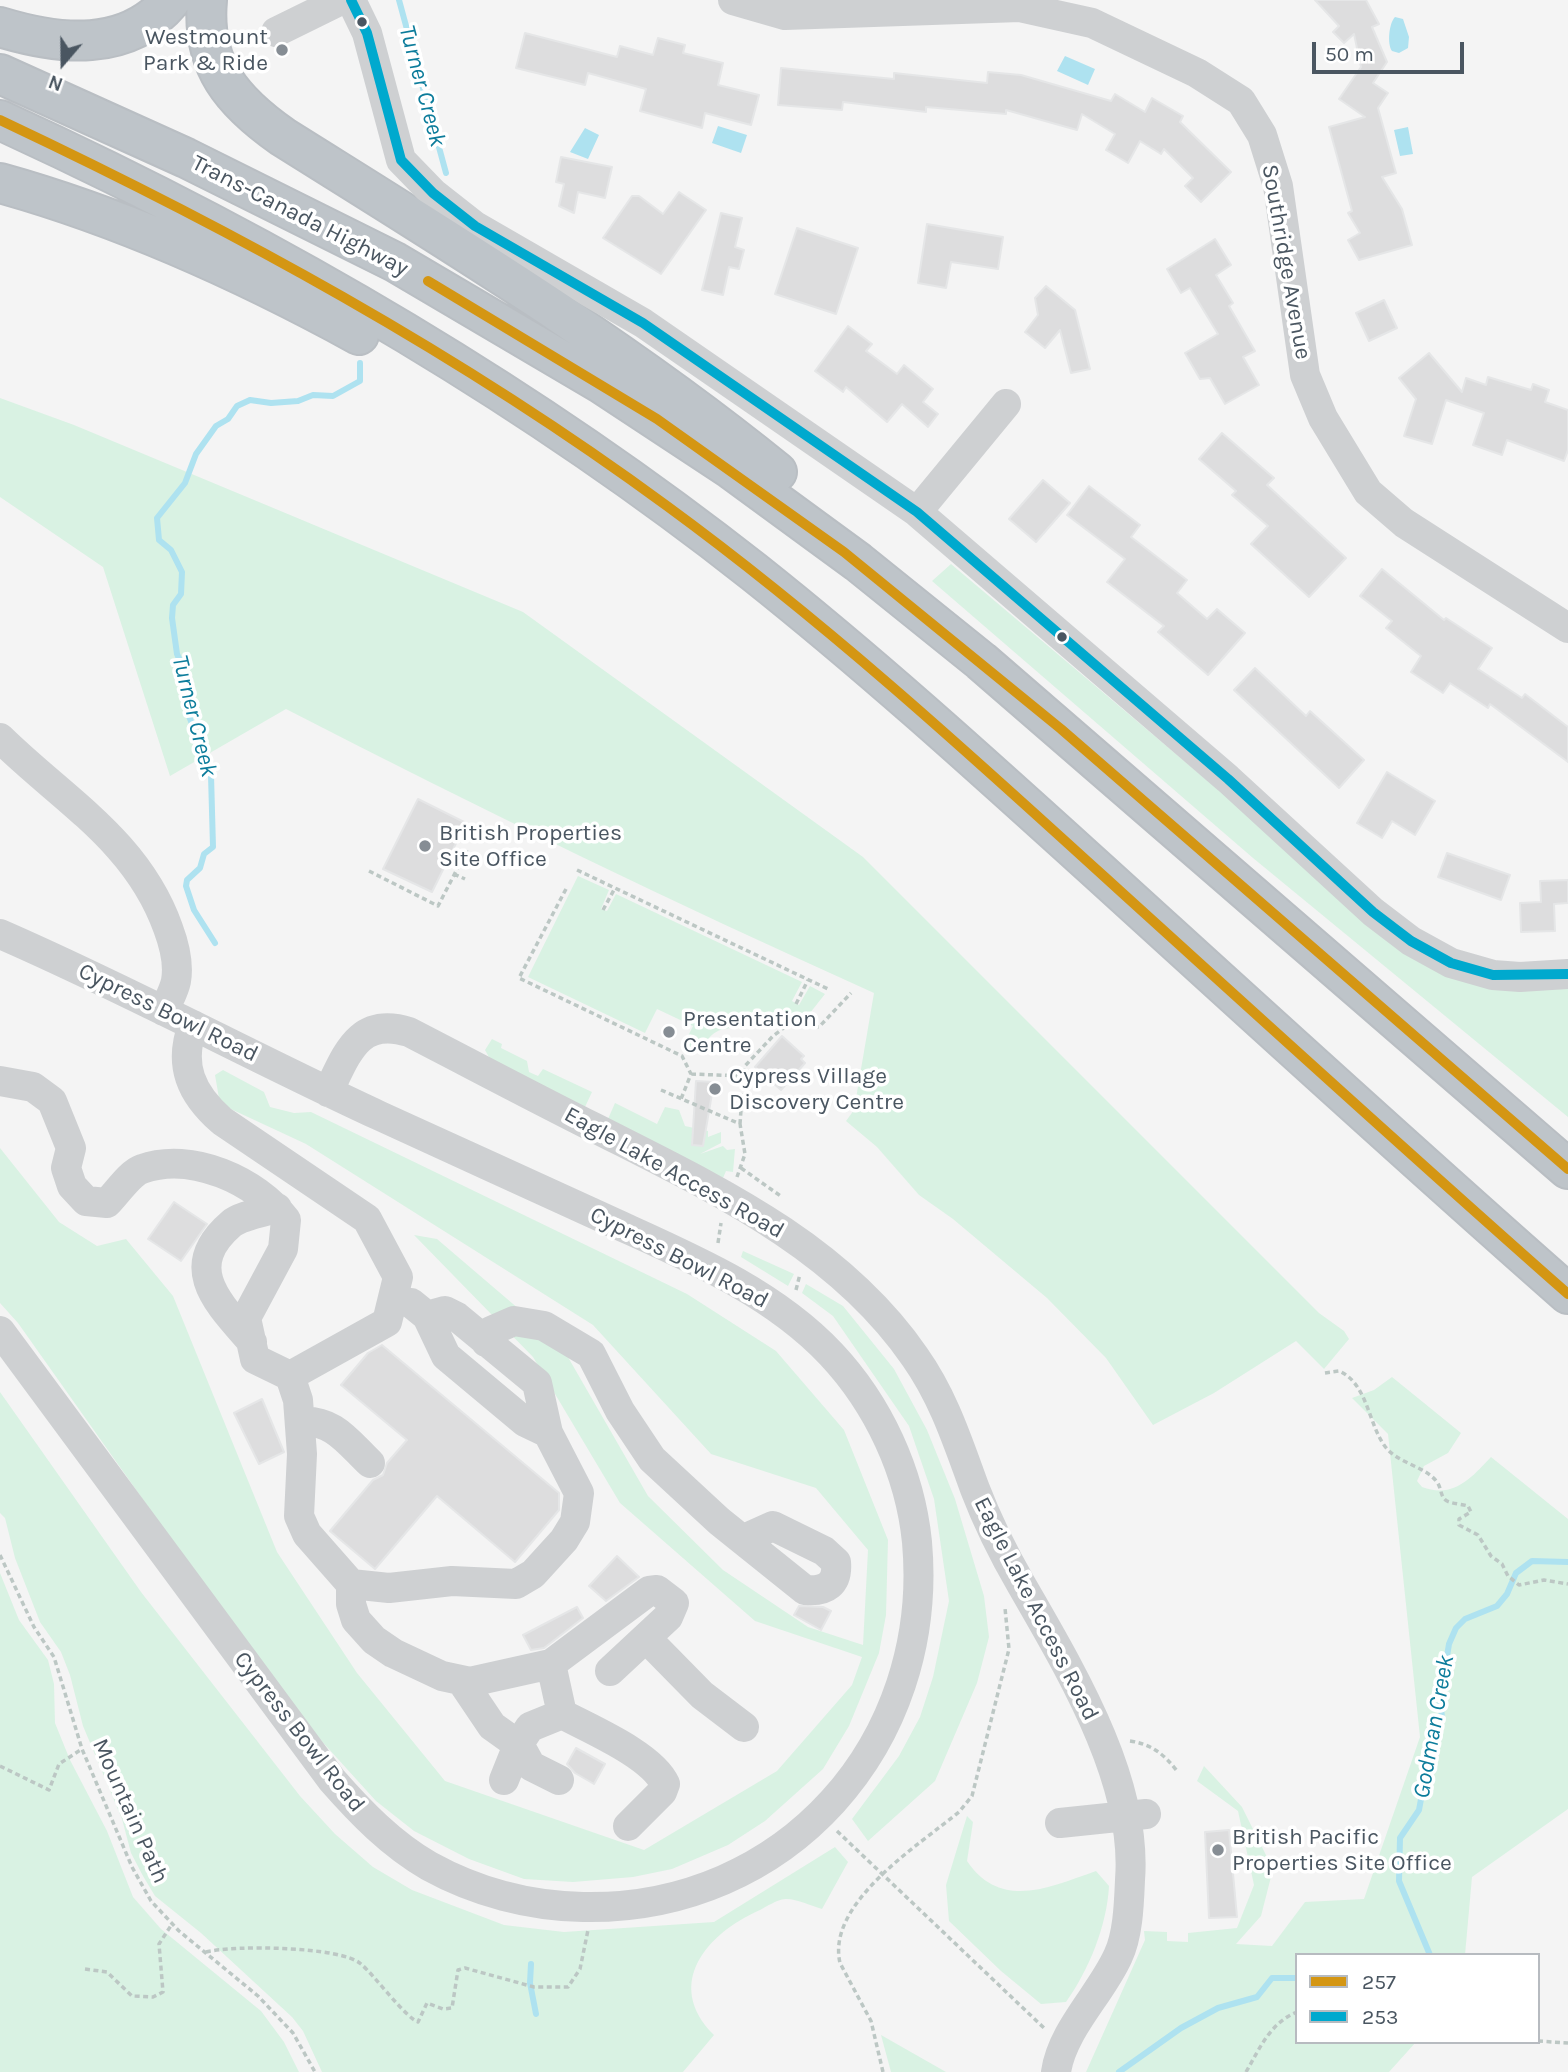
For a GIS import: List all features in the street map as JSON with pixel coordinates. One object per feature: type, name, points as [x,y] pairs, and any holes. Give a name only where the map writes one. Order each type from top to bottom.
[{"type":"highway","points":[[0,27],[47,39],[100,41],[146,22],[171,0]]},
{"type":"highway","points":[[207,0],[208,39],[215,65],[243,107],[284,137],[547,303],[692,406],[881,557],[981,661]]},
{"type":"highway","name":"Trans-Canada Highway","points":[[0,74],[186,158],[331,228],[536,343],[732,469],[858,562],[981,661],[1568,1169]]},
{"type":"highway","name":"Trans-Canada Highway","points":[[0,120],[174,204],[368,310],[567,437],[751,570],[945,733],[1568,1294]]},
{"type":"highway","points":[[0,183],[88,211],[177,244],[298,302],[470,399],[751,570]]},
{"type":"street","points":[[276,32],[341,0]]},
{"type":"street","points":[[351,0],[366,33],[401,160],[433,193],[475,226],[643,323],[917,512],[1228,779],[1392,928],[1430,953],[1493,975],[1520,978],[1568,974]]},
{"type":"street","name":"Southridge Avenue","points":[[733,0],[785,15],[1020,7],[1092,23],[1197,72],[1241,101],[1262,135],[1278,186],[1305,375],[1322,418],[1368,492],[1404,523],[1568,628]]},
{"type":"street","points":[[917,512],[1006,404]]},
{"type":"street","points":[[0,738],[30,768],[121,846],[139,869],[159,904],[175,953],[176,981],[164,1011]]},
{"type":"street","name":"Cypress Bowl Road","points":[[0,934],[328,1092],[707,1267],[767,1301],[800,1325],[853,1380],[874,1412],[893,1450],[915,1524],[918,1604],[902,1682],[867,1755],[848,1786],[822,1815],[767,1858],[695,1893],[652,1903],[590,1907],[517,1900],[472,1886],[432,1867],[405,1850],[363,1814],[297,1736],[0,1331]]},
{"type":"street","points":[[193,1025],[185,1046],[187,1065],[201,1102],[222,1121],[367,1219],[398,1277],[387,1322],[290,1376]]},
{"type":"street","name":"Eagle Lake Access Road","points":[[328,1092],[359,1038],[391,1026],[409,1032],[726,1196],[822,1257],[851,1281],[890,1322],[943,1403],[996,1541],[1052,1636],[1136,1815],[1131,1877],[1138,1903],[1117,1958],[1060,2059]]},
{"type":"street","points":[[0,1081],[33,1087],[52,1101],[71,1148],[66,1168],[72,1186],[86,1201],[107,1203],[139,1170],[185,1163],[249,1186],[277,1208],[286,1220],[282,1250],[247,1318],[252,1343],[256,1360],[290,1376],[298,1400],[300,1422],[302,1454],[299,1516],[307,1534],[351,1584],[351,1604],[356,1620],[374,1640],[393,1653],[442,1676],[470,1682],[551,1664],[649,1591],[657,1590],[674,1603],[668,1617],[610,1671]]},
{"type":"street","points":[[252,1343],[226,1311],[206,1278],[204,1265],[210,1250],[232,1222],[277,1208]]},
{"type":"street","points":[[395,1290],[427,1316],[446,1356],[525,1422],[548,1433]]},
{"type":"street","points":[[351,1584],[389,1587],[452,1581],[516,1584],[533,1574],[564,1540],[575,1522],[580,1502],[579,1493],[548,1433],[537,1383],[457,1317],[445,1311],[427,1316]]},
{"type":"street","points":[[486,1342],[491,1331],[514,1321],[544,1325],[592,1354],[620,1411],[652,1459],[719,1521],[744,1539]]},
{"type":"street","points":[[300,1422],[318,1420],[334,1429],[370,1463]]},
{"type":"street","points":[[646,1638],[702,1695],[744,1727]]},
{"type":"street","points":[[551,1664],[562,1714],[609,1739],[660,1774],[665,1784],[662,1792],[628,1826]]},
{"type":"street","points":[[461,1680],[492,1726],[518,1745],[531,1766],[559,1780]]},
{"type":"street","points":[[504,1780],[518,1745],[530,1727],[562,1714]]},
{"type":"street","points":[[1060,1823],[1136,1815]]},
{"type":"path","points":[[369,871],[438,906],[467,850]]},
{"type":"path","points":[[577,870],[828,989]]},
{"type":"path","points":[[454,874],[465,879]]},
{"type":"path","points":[[604,910],[615,888]]},
{"type":"path","points":[[566,889],[519,978],[682,1056],[691,1074],[681,1099]]},
{"type":"path","points":[[796,1004],[808,980]]},
{"type":"path","points":[[738,1175],[745,1154],[740,1124],[744,1067],[773,1036],[789,1024],[819,1027],[851,993]]},
{"type":"path","points":[[691,1074],[742,1076]]},
{"type":"path","points":[[661,1090],[740,1124]]},
{"type":"path","points":[[741,1168],[782,1197]]},
{"type":"path","points":[[707,1267],[717,1245],[723,1213]]},
{"type":"path","points":[[1325,1373],[1339,1371],[1352,1381],[1362,1396],[1384,1444],[1399,1460],[1437,1483],[1443,1498],[1450,1503],[1468,1506],[1471,1512],[1459,1519],[1459,1525],[1478,1535],[1491,1556],[1502,1564],[1507,1576],[1519,1585],[1544,1580],[1568,1584]]},
{"type":"path","name":"Mountain Path","points":[[0,1555],[34,1627],[54,1657],[82,1749],[132,1867],[151,1901],[172,1924],[258,1996],[293,2033],[315,2072]]},
{"type":"path","points":[[1104,1745],[1124,1740],[1139,1742],[1164,1755],[1177,1771]]},
{"type":"path","points":[[0,1766],[49,1790],[59,1764],[82,1749]]},
{"type":"path","points":[[822,1815],[1060,2059]]},
{"type":"path","points":[[206,1952],[229,1946],[340,1954],[358,1961],[418,2022],[427,2003],[452,2008],[454,1978],[458,1970],[465,1968],[534,1987],[568,1987],[575,1981],[585,1954],[590,1907]]},
{"type":"path","points":[[85,1969],[107,1972],[132,1996],[153,1997],[163,1992],[165,1989],[159,1962],[159,1944],[172,1924]]},
{"type":"path","points":[[1246,2072],[1265,2037],[1285,2017],[1295,2013]]},
{"type":"path","points":[[1540,2041],[1568,2043]]},
{"type":"green space","points":[[0,398],[74,425],[523,612],[863,857],[1319,1313],[1344,1331],[1349,1339],[1324,1369],[1296,1341],[1214,1393],[1153,1425],[1106,1358],[1047,1298],[953,1219],[919,1195],[877,1147],[846,1121],[854,1110],[874,993],[578,855],[286,709],[170,776],[103,567],[0,497]]},
{"type":"green space","points":[[951,564],[1395,939],[1568,979],[1568,1117],[1253,858],[932,581]]},
{"type":"green space","points":[[578,876],[609,890],[601,909],[607,911],[616,894],[802,982],[792,1001],[799,1005],[810,986],[825,994],[810,1013],[788,1020],[780,1014],[757,1025],[725,1029],[713,1034],[704,1046],[692,1050],[682,1048],[693,1026],[657,1009],[645,1033],[528,977]]},
{"type":"green space","points":[[492,1039],[502,1044],[501,1048],[527,1061],[529,1072],[538,1076],[543,1069],[592,1092],[585,1107],[490,1059],[485,1050]]},
{"type":"green space","points":[[223,1070],[264,1092],[270,1107],[294,1113],[311,1112],[687,1294],[776,1351],[844,1430],[888,1540],[886,1615],[879,1653],[849,1726],[823,1769],[765,1821],[728,1845],[672,1869],[633,1877],[573,1882],[524,1879],[469,1859],[414,1831],[376,1801],[308,1726],[207,1590],[18,1323],[0,1303],[0,1148],[59,1222],[97,1246],[126,1239],[173,1296],[277,1552],[357,1673],[445,1781],[644,1850],[777,1771],[852,1685],[862,1657],[755,1621],[620,1503],[533,1357],[414,1235],[437,1239],[561,1345],[648,1496],[723,1570],[808,1627],[863,1645],[868,1550],[816,1488],[711,1454],[593,1325],[306,1144],[220,1104],[215,1075]]},
{"type":"green space","points":[[615,1103],[657,1124],[665,1107],[679,1110],[685,1126],[708,1131],[708,1137],[721,1132],[721,1143],[700,1154],[723,1146],[727,1150],[735,1149],[733,1172],[726,1171],[723,1178],[608,1119]]},
{"type":"green space","points":[[743,1251],[794,1274],[788,1286],[741,1257]]},
{"type":"green space","points":[[806,1284],[843,1306],[894,1369],[927,1430],[955,1499],[984,1596],[989,1637],[977,1683],[935,1781],[868,1841],[852,1819],[899,1756],[920,1717],[933,1677],[949,1601],[934,1499],[909,1426],[833,1316],[802,1293]]},
{"type":"green space","points":[[1392,1377],[1461,1433],[1448,1453],[1424,1466],[1417,1481],[1422,1487],[1433,1490],[1453,1488],[1469,1478],[1491,1457],[1568,1519],[1568,1809],[1472,1877],[1465,1953],[1295,1953],[1295,2044],[1414,2044],[1389,2072],[1086,2072],[1145,1940],[1144,1931],[1167,1932],[1167,1941],[1188,1942],[1188,1933],[1237,1928],[1254,1885],[1238,1811],[1197,1781],[1204,1766],[1242,1807],[1273,1869],[1261,1916],[1236,1944],[1272,1946],[1305,1902],[1364,1899],[1420,1737],[1388,1434],[1352,1398],[1374,1390]]},
{"type":"green space","points":[[0,1392],[141,1592],[300,1796],[335,1834],[373,1867],[412,1890],[504,1925],[564,1932],[714,1922],[835,1847],[848,1862],[822,1909],[785,1899],[741,1920],[709,1946],[698,1962],[692,1979],[692,1997],[699,2016],[714,2035],[683,2072],[322,2072],[303,2031],[292,2017],[201,1933],[155,1896],[131,1853],[122,1819],[83,1726],[70,1675],[61,1652],[40,1622],[15,1558],[5,1518],[0,1513]]},
{"type":"green space","points":[[0,1573],[19,1620],[48,1660],[54,1684],[55,1723],[70,1760],[107,1831],[133,1897],[161,1929],[261,2011],[284,2042],[299,2072],[0,2072]]},
{"type":"green space","points":[[967,1816],[973,1822],[967,1861],[980,1876],[995,1886],[1027,1891],[1096,1871],[1109,1886],[1101,1931],[1082,1976],[1066,2002],[1041,2004],[1001,1971],[949,1921],[946,1885]]},
{"type":"green space","points":[[881,2035],[946,2072],[891,2072]]},
{"type":"water","points":[[1395,17],[1403,19],[1409,37],[1408,48],[1399,53],[1392,51],[1389,39]]},
{"type":"water","points":[[1065,56],[1095,69],[1088,85],[1057,71]]},
{"type":"water","points":[[718,126],[747,135],[741,153],[712,143]]},
{"type":"water","points":[[1408,127],[1413,154],[1400,156],[1394,130]]},
{"type":"water","points":[[585,128],[599,135],[588,159],[570,152]]},
{"type":"building","points":[[1315,0],[1366,0],[1379,24],[1372,27],[1387,62],[1373,83],[1388,93],[1378,108],[1396,173],[1382,177],[1402,209],[1412,245],[1359,260],[1348,240],[1360,233],[1348,213],[1352,211],[1329,127],[1365,117],[1339,99],[1361,67],[1354,34],[1344,43],[1333,32],[1339,26]]},
{"type":"building","points":[[525,33],[617,57],[620,46],[653,55],[658,38],[685,45],[683,53],[723,63],[718,85],[759,95],[751,125],[705,113],[702,128],[640,111],[646,89],[588,73],[585,85],[516,68]]},
{"type":"building","points":[[781,68],[894,79],[894,73],[987,83],[988,72],[1021,75],[1111,101],[1115,94],[1145,112],[1152,98],[1183,116],[1180,122],[1231,172],[1201,202],[1185,186],[1193,178],[1164,149],[1161,154],[1140,141],[1128,163],[1106,150],[1115,134],[1082,114],[1077,130],[1006,110],[1006,114],[926,107],[926,112],[843,102],[842,110],[778,105]]},
{"type":"building","points":[[561,157],[612,167],[605,198],[578,192],[574,213],[559,206],[564,184],[556,182]]},
{"type":"building","points":[[679,192],[706,210],[661,274],[603,238],[632,196],[639,196],[663,214]]},
{"type":"building","points":[[721,213],[742,218],[735,247],[744,250],[739,269],[729,267],[723,295],[702,290]]},
{"type":"building","points":[[927,224],[1003,237],[998,269],[951,262],[946,288],[918,283]]},
{"type":"building","points":[[797,228],[858,248],[836,314],[775,294]]},
{"type":"building","points":[[1215,239],[1231,265],[1216,275],[1233,303],[1229,306],[1255,351],[1243,357],[1259,385],[1225,404],[1210,378],[1200,379],[1185,353],[1218,334],[1190,288],[1181,293],[1167,269]]},
{"type":"building","points":[[1046,286],[1075,310],[1090,369],[1071,373],[1060,330],[1045,348],[1025,332],[1038,315],[1035,298]]},
{"type":"building","points":[[1384,300],[1397,328],[1369,341],[1356,313]]},
{"type":"building","points":[[848,326],[872,344],[866,351],[897,374],[904,365],[933,389],[923,402],[938,414],[928,427],[902,404],[887,422],[846,387],[843,392],[815,371]]},
{"type":"building","points":[[1429,353],[1462,392],[1466,378],[1486,385],[1488,377],[1531,390],[1533,384],[1549,390],[1545,402],[1568,410],[1568,450],[1564,461],[1507,440],[1502,455],[1473,445],[1484,413],[1446,400],[1432,444],[1404,436],[1416,399],[1399,378]]},
{"type":"building","points":[[1222,433],[1274,478],[1267,485],[1346,558],[1309,597],[1251,544],[1268,526],[1232,495],[1236,491],[1199,459]]},
{"type":"building","points":[[1043,480],[1070,503],[1036,542],[1009,519]]},
{"type":"building","points":[[1089,486],[1140,525],[1131,537],[1187,580],[1177,593],[1207,619],[1217,609],[1245,633],[1208,675],[1158,632],[1164,626],[1107,582],[1125,559],[1067,515]]},
{"type":"building","points":[[1382,569],[1444,620],[1446,618],[1492,648],[1478,669],[1522,698],[1525,694],[1568,727],[1568,762],[1490,704],[1488,708],[1450,683],[1443,693],[1411,672],[1421,656],[1386,628],[1392,621],[1360,596]]},
{"type":"building","points":[[1255,668],[1306,716],[1310,711],[1364,760],[1339,788],[1234,690]]},
{"type":"building","points":[[1387,772],[1435,801],[1415,835],[1392,821],[1382,838],[1357,823]]},
{"type":"building","name":"British Properties Site Office","points":[[418,799],[466,823],[432,892],[383,869]]},
{"type":"building","points":[[1447,853],[1510,875],[1501,900],[1438,877]]},
{"type":"building","points":[[1568,880],[1568,903],[1554,904],[1555,931],[1521,932],[1520,903],[1541,902],[1540,881]]},
{"type":"building","points":[[782,1036],[804,1056],[801,1059],[805,1063],[781,1090],[755,1067]]},
{"type":"building","points":[[696,1081],[714,1082],[703,1146],[692,1145]]},
{"type":"building","points":[[174,1202],[207,1224],[181,1261],[148,1239]]},
{"type":"building","points":[[382,1345],[559,1493],[559,1510],[515,1562],[437,1496],[375,1569],[330,1531],[373,1480],[383,1475],[387,1463],[407,1440],[341,1385],[368,1353]]},
{"type":"building","points":[[262,1399],[284,1452],[259,1464],[234,1413]]},
{"type":"building","points":[[617,1556],[639,1577],[606,1601],[589,1586]]},
{"type":"building","points":[[799,1606],[823,1607],[831,1611],[821,1630],[794,1615]]},
{"type":"building","points":[[577,1607],[583,1618],[544,1648],[531,1650],[523,1635]]},
{"type":"building","points":[[576,1748],[605,1764],[594,1784],[575,1773],[567,1764]]},
{"type":"building","points":[[1229,1830],[1237,1917],[1209,1918],[1205,1832]]},
{"type":"waterway","name":"Turner Creek","points":[[399,0],[446,173]]},
{"type":"waterway","name":"Turner Creek","points":[[215,943],[194,910],[186,886],[187,880],[200,868],[204,854],[213,847],[211,775],[189,716],[189,700],[184,689],[185,672],[177,654],[172,618],[173,605],[181,594],[182,572],[171,550],[159,540],[157,518],[185,483],[196,454],[216,426],[228,419],[237,406],[250,400],[271,403],[298,401],[313,395],[333,396],[360,381],[360,363]]},
{"type":"waterway","name":"Godman Creek","points":[[1429,1953],[1399,1881],[1400,1838],[1419,1810],[1423,1788],[1433,1763],[1442,1717],[1440,1700],[1449,1644],[1456,1628],[1465,1619],[1497,1606],[1507,1594],[1516,1573],[1532,1561],[1568,1562]]},
{"type":"waterway","points":[[531,1964],[530,1983],[536,2014]]},
{"type":"waterway","points":[[1119,2072],[1181,2028],[1218,2008],[1257,1997],[1272,1978],[1295,1978]]},
{"type":"transit line","name":"253","points":[[351,0],[367,33],[401,160],[433,193],[475,226],[643,323],[917,512],[1228,779],[1373,912],[1411,941],[1451,963],[1493,975],[1568,974]]},
{"type":"transit line","name":"257","points":[[0,120],[173,205],[343,297],[508,397],[667,506],[785,597],[898,692],[1568,1294]]},
{"type":"transit line","name":"257","points":[[428,281],[657,419],[844,552],[1061,729],[1568,1169]]},
{"type":"place","name":"Westmount Park & Ride","points":[[282,50]]},
{"type":"place","name":"British Properties Site Office","points":[[425,846]]},
{"type":"place","name":"Presentation Centre","points":[[669,1032]]},
{"type":"place","name":"Cypress Village Discovery Centre","points":[[715,1089]]},
{"type":"place","name":"British Pacific Properties Site Office","points":[[1218,1850]]}]
